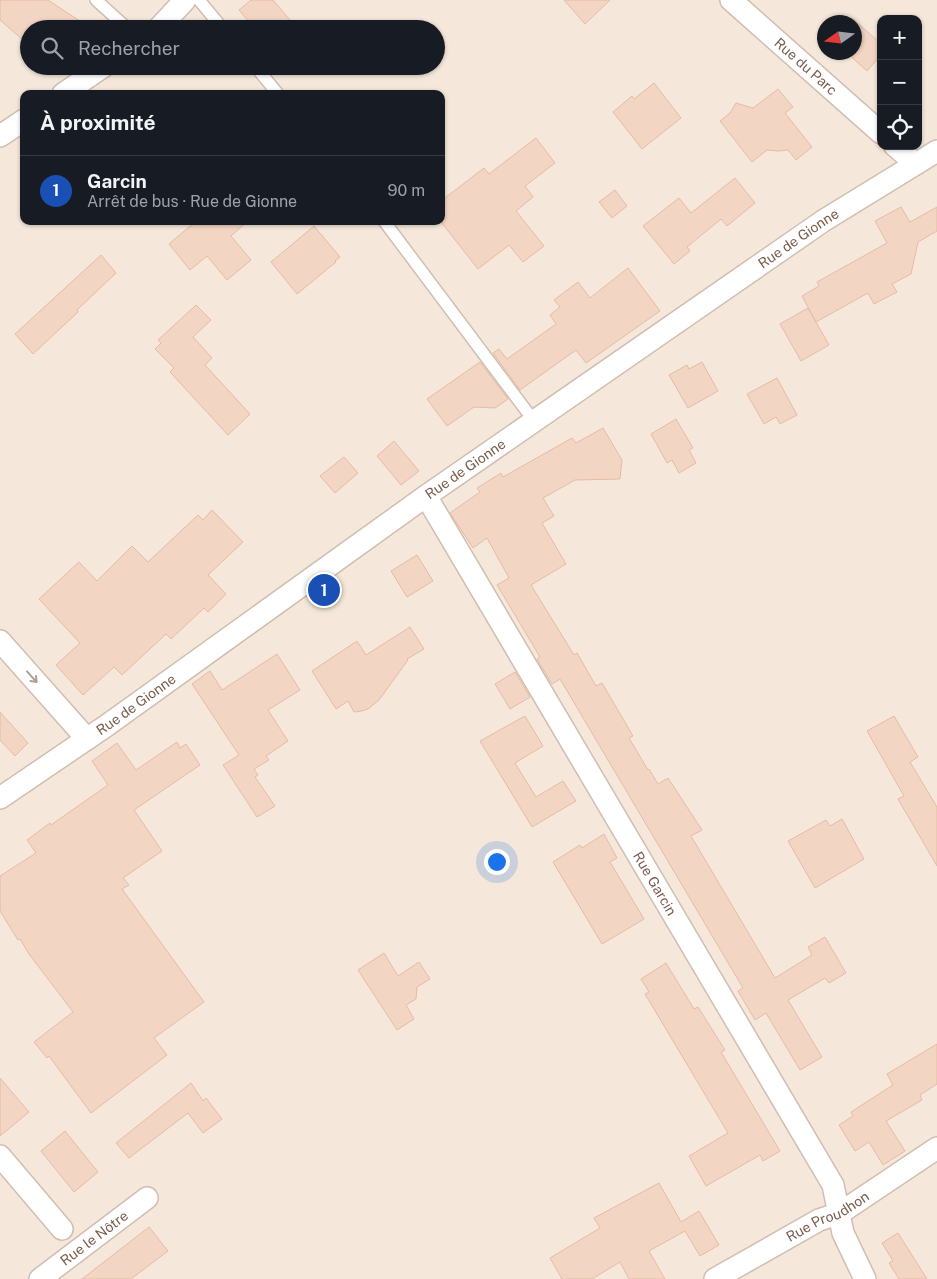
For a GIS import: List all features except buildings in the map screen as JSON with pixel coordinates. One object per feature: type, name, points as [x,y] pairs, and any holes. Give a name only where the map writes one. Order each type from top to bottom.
[{"type":"street","points":[[166,20],[185,0]]},
{"type":"street","name":"Rue du Parc","points":[[731,0],[877,129]]},
{"type":"street","points":[[69,90],[91,75]]},
{"type":"street","points":[[0,136],[20,123]]},
{"type":"street","points":[[900,150],[916,164]]},
{"type":"street","name":"Rue de Gionne","points":[[0,798],[88,739],[426,496],[823,221],[937,152]]},
{"type":"street","name":"Rue Garcin","points":[[426,496],[833,1185],[843,1233],[864,1279]]},
{"type":"street","points":[[0,641],[88,739]]},
{"type":"street","name":"Rue Proudhon","points":[[715,1279],[819,1220],[840,1213],[937,1148]]},
{"type":"street","points":[[0,1156],[62,1229]]},
{"type":"street","name":"Rue le Nôtre","points":[[40,1279],[147,1198]]},
{"type":"lane","points":[[96,0],[118,20]]},
{"type":"lane","points":[[199,0],[216,20]]},
{"type":"lane","points":[[262,75],[275,90]]},
{"type":"lane","points":[[387,225],[534,421]]},
{"type":"shaded area","points":[[0,0],[937,0],[937,1279],[0,1279]]},
{"type":"place","name":"Garcin","points":[[324,590]]}]
